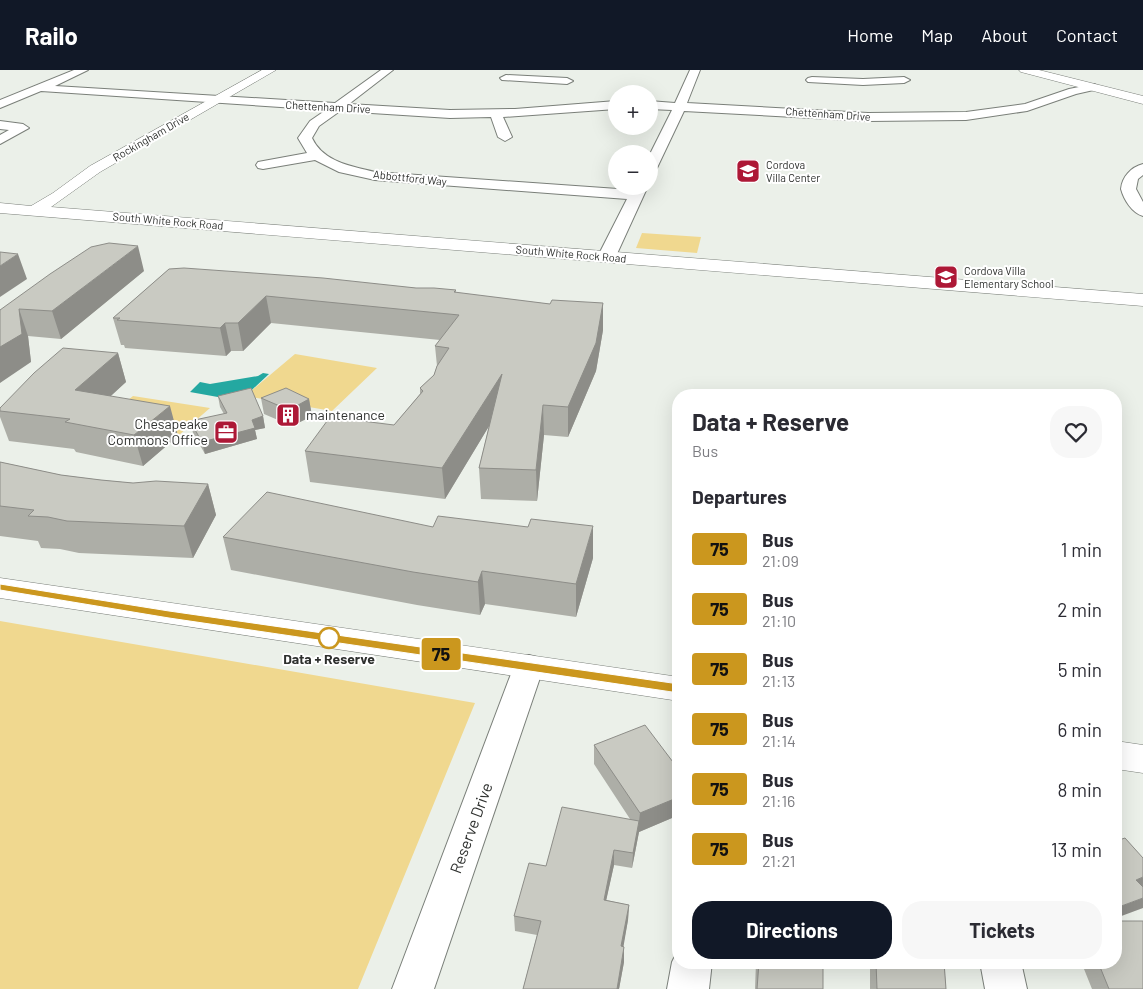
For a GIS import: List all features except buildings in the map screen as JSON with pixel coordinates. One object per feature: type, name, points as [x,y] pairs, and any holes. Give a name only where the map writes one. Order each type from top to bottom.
[{"type":"street","points":[[0,104],[82,70]]},
{"type":"street","name":"Rockingham Drive","points":[[35,210],[59,196],[95,169],[270,70]]},
{"type":"street","points":[[263,165],[316,156],[306,143],[305,138],[314,124],[388,70]]},
{"type":"street","points":[[566,109],[558,105],[555,97],[575,70]]},
{"type":"street","points":[[658,151],[695,70]]},
{"type":"street","points":[[1025,70],[1143,100]]},
{"type":"street","points":[[811,104],[813,75],[864,82],[904,80]]},
{"type":"street","points":[[506,78],[567,81]]},
{"type":"street","name":"Chettenham Drive","points":[[658,105],[811,104],[909,118],[966,116],[1007,111],[1041,104],[1073,91],[1094,86]]},
{"type":"street","name":"Chettenham Drive","points":[[40,88],[450,114],[496,114],[608,106]]},
{"type":"street","name":"Chettenham Drive","points":[[1007,111],[1030,120]]},
{"type":"street","points":[[496,114],[505,137]]},
{"type":"street","points":[[0,125],[23,128],[0,140]]},
{"type":"street","name":"Abbottford Way","points":[[316,156],[352,171],[374,176],[608,189]]},
{"type":"street","points":[[1143,168],[1130,179],[1128,189],[1129,194],[1143,211]]},
{"type":"street","points":[[607,256],[637,195]]},
{"type":"street","name":"South White Rock Road","points":[[0,208],[1143,300]]},
{"type":"street","points":[[0,588],[672,688]]},
{"type":"street","name":"Reserve Drive","points":[[413,989],[529,666]]},
{"type":"street","points":[[1122,756],[1143,759]]},
{"type":"street","points":[[688,989],[691,969]]},
{"type":"street","points":[[1002,969],[1006,989]]},
{"type":"shaded area","points":[[642,233],[701,237],[697,253],[636,248]]},
{"type":"shaded area","points":[[295,354],[377,368],[332,411],[245,396]]},
{"type":"shaded area","points":[[133,396],[210,408],[179,435],[101,422]]},
{"type":"shaded area","points":[[0,621],[475,703],[358,989],[0,989]]},
{"type":"water","points":[[263,373],[269,374],[240,401],[190,392],[200,382],[210,384],[258,376]]},
{"type":"bus line","name":"75","points":[[0,588],[672,688]]},
{"type":"place","name":"Cordova Villa Center","points":[[748,171]]},
{"type":"place","name":"Cordova Villa Elementary School","points":[[946,277]]},
{"type":"place","name":"maintenance","points":[[288,415]]},
{"type":"place","name":"Chesapeake Commons Office","points":[[226,432]]},
{"type":"place","name":"Data + Reserve","points":[[329,638]]}]
